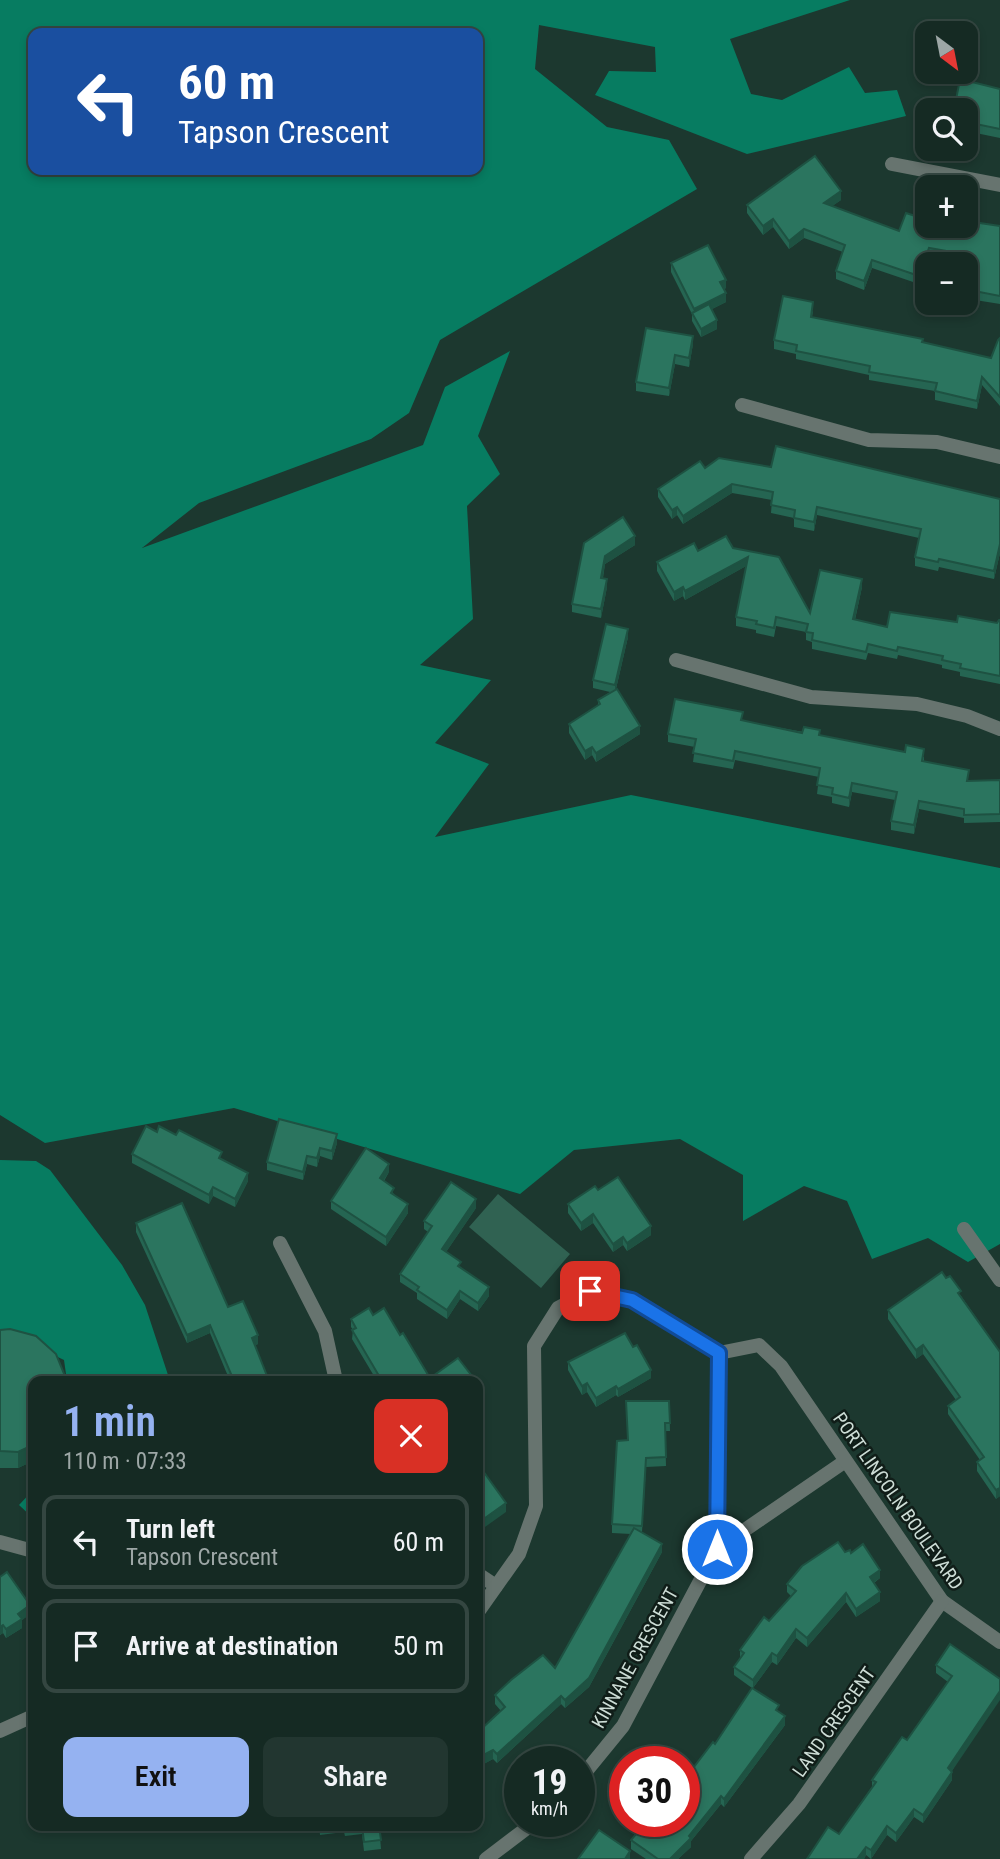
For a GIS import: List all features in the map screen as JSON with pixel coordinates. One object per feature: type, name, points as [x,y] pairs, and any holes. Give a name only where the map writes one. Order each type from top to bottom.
[{"type":"street","points":[[892,164],[1000,185]]},
{"type":"street","points":[[741,405],[869,440],[937,442],[1000,457]]},
{"type":"street","points":[[676,660],[811,697],[917,704],[967,716],[1000,729]]},
{"type":"street","points":[[964,1230],[1000,1280]]},
{"type":"street","points":[[280,1242],[325,1331],[335,1376]]},
{"type":"street","points":[[483,1605],[519,1555],[536,1506],[534,1346],[558,1308],[590,1291],[632,1300],[719,1353]]},
{"type":"street","name":"PORT LINCOLN BOULEVARD","points":[[719,1353],[758,1345],[781,1366],[844,1462],[942,1601],[1000,1642]]},
{"type":"street","name":"KINNANE CRESCENT","points":[[595,1761],[624,1726],[717,1549],[719,1353]]},
{"type":"street","name":"KINNANE CRESCENT","points":[[717,1549],[844,1462]]},
{"type":"street","points":[[0,1542],[28,1549]]},
{"type":"street","points":[[483,1577],[496,1586]]},
{"type":"street","name":"LAND CRESCENT","points":[[751,1859],[799,1804],[942,1601]]},
{"type":"street","points":[[0,1731],[28,1718]]},
{"type":"street","points":[[486,1859],[515,1837]]},
{"type":"green space","points":[[0,0],[850,0],[730,39],[751,94],[782,100],[849,67],[865,93],[897,90],[906,116],[747,154],[595,95],[609,71],[656,72],[655,47],[539,25],[535,69],[607,127],[669,140],[697,189],[440,340],[409,413],[371,439],[199,503],[142,548],[423,445],[445,387],[510,351],[478,436],[500,474],[467,506],[473,619],[420,665],[491,680],[435,743],[489,764],[435,837],[631,795],[1000,868],[1000,1244],[968,1262],[928,1238],[872,1259],[847,1201],[804,1186],[743,1221],[743,1175],[680,1139],[574,1150],[520,1194],[234,1108],[45,1143],[0,1115]]},
{"type":"green space","points":[[0,1160],[36,1161],[50,1170],[122,1265],[145,1305],[168,1376],[66,1376],[64,1360],[16,1337],[0,1336]]},
{"type":"green space","points":[[498,1194],[570,1254],[541,1288],[469,1227]]},
{"type":"green space","points":[[28,1495],[28,1513],[19,1505]]},
{"type":"building","points":[[959,84],[978,84],[1000,89],[1000,129],[978,124],[978,98],[956,98]]},
{"type":"building","points":[[815,156],[841,191],[824,203],[899,231],[906,213],[915,216],[915,238],[978,238],[978,223],[1000,226],[1000,296],[978,292],[978,252],[952,252],[929,248],[928,252],[915,252],[915,275],[872,260],[864,281],[836,271],[845,245],[804,229],[789,241],[773,219],[763,226],[747,205]]},
{"type":"building","points":[[708,245],[726,280],[720,282],[726,293],[694,309],[671,263]]},
{"type":"building","points":[[783,296],[813,302],[811,317],[923,339],[922,342],[991,358],[1000,338],[1000,397],[982,377],[977,401],[935,391],[937,383],[869,372],[870,366],[796,351],[797,345],[774,340]]},
{"type":"building","points":[[709,304],[717,320],[701,329],[692,313]]},
{"type":"building","points":[[646,328],[693,336],[689,358],[675,355],[669,388],[636,382]]},
{"type":"building","points":[[776,446],[1000,499],[1000,544],[994,571],[939,559],[938,562],[915,557],[921,529],[817,507],[814,522],[794,518],[795,510],[771,505],[773,492],[732,484],[683,516],[677,507],[672,510],[658,489],[700,461],[705,468],[719,458],[771,467]]},
{"type":"building","points":[[623,517],[635,536],[605,556],[601,578],[607,579],[601,609],[572,604],[584,543]]},
{"type":"building","points":[[726,536],[733,548],[779,557],[810,613],[820,570],[862,579],[853,619],[887,627],[890,612],[957,622],[958,616],[997,623],[1000,620],[1000,676],[960,668],[961,664],[942,660],[943,656],[898,647],[897,651],[868,644],[866,652],[812,640],[813,633],[806,632],[808,624],[776,617],[774,628],[736,617],[748,557],[685,591],[683,587],[674,592],[657,562],[694,543],[698,551]]},
{"type":"building","points":[[606,624],[628,629],[615,685],[593,680]]},
{"type":"building","points":[[617,689],[640,726],[596,753],[592,747],[585,751],[569,724],[600,704],[598,700]]},
{"type":"building","points":[[675,699],[743,712],[741,720],[802,733],[804,727],[820,730],[819,735],[905,752],[906,745],[924,749],[922,761],[969,770],[967,781],[1000,780],[1000,814],[964,815],[964,809],[919,801],[914,825],[891,821],[897,792],[852,783],[849,798],[832,794],[833,788],[817,785],[820,768],[735,751],[733,761],[693,753],[696,739],[668,734]]},
{"type":"building","points":[[279,1119],[337,1134],[332,1151],[320,1148],[317,1158],[307,1156],[303,1172],[267,1162]]},
{"type":"building","points":[[146,1126],[157,1132],[159,1126],[176,1135],[179,1130],[222,1152],[219,1158],[248,1173],[235,1199],[213,1187],[209,1195],[132,1154]]},
{"type":"building","points":[[366,1148],[389,1164],[380,1178],[394,1188],[391,1193],[408,1204],[386,1237],[331,1201]]},
{"type":"building","points":[[618,1177],[651,1226],[627,1243],[623,1237],[613,1244],[593,1214],[581,1223],[568,1204],[595,1186],[598,1190]]},
{"type":"building","points":[[451,1182],[476,1199],[442,1249],[461,1262],[458,1266],[489,1287],[478,1303],[460,1291],[447,1310],[417,1290],[419,1287],[400,1274],[432,1226],[424,1221]]},
{"type":"building","points":[[182,1203],[228,1307],[243,1301],[258,1335],[252,1338],[267,1376],[232,1376],[210,1325],[187,1335],[136,1223]]},
{"type":"building","points":[[942,1272],[946,1278],[950,1276],[961,1291],[958,1293],[1000,1352],[1000,1488],[996,1490],[977,1462],[984,1457],[948,1406],[960,1397],[923,1345],[916,1350],[888,1310]]},
{"type":"building","points":[[369,1308],[373,1315],[384,1308],[400,1335],[403,1333],[429,1376],[379,1376],[352,1330],[356,1328],[351,1319]]},
{"type":"building","points":[[10,1329],[36,1336],[56,1354],[65,1376],[28,1376],[28,1447],[18,1452],[0,1451],[0,1330]]},
{"type":"building","points":[[625,1333],[633,1347],[637,1345],[651,1370],[596,1398],[587,1383],[582,1386],[568,1362]]},
{"type":"building","points":[[458,1358],[472,1376],[433,1376]]},
{"type":"building","points":[[626,1401],[669,1401],[670,1423],[665,1423],[666,1457],[646,1458],[642,1526],[612,1524],[617,1441],[628,1440]]},
{"type":"building","points":[[483,1471],[506,1503],[483,1519]]},
{"type":"building","points":[[634,1528],[662,1544],[589,1678],[565,1700],[561,1696],[497,1754],[493,1750],[483,1755],[483,1727],[505,1707],[495,1695],[543,1655],[555,1668]]},
{"type":"building","points":[[838,1542],[845,1552],[850,1550],[851,1553],[863,1544],[880,1570],[870,1577],[880,1592],[856,1609],[846,1593],[807,1638],[796,1629],[777,1656],[772,1653],[753,1680],[734,1667],[744,1653],[740,1650],[764,1617],[769,1621],[796,1591],[787,1584],[802,1566]]},
{"type":"building","points":[[7,1572],[28,1602],[28,1606],[18,1614],[22,1619],[6,1629],[3,1625],[0,1627],[0,1577]]},
{"type":"building","points":[[950,1644],[1000,1679],[1000,1691],[948,1768],[952,1772],[923,1815],[914,1809],[896,1833],[887,1826],[871,1850],[866,1847],[857,1859],[807,1859],[828,1827],[839,1834],[876,1782],[872,1780],[902,1737],[907,1740],[952,1676],[936,1665]]},
{"type":"building","points":[[752,1688],[779,1705],[776,1710],[785,1716],[724,1799],[721,1796],[700,1822],[700,1759],[713,1742],[715,1744]]},
{"type":"building","points":[[599,1830],[630,1851],[625,1859],[578,1859]]},
{"type":"building","points":[[363,1831],[380,1831],[381,1840],[364,1842]]},
{"type":"building","points":[[634,1837],[691,1838],[670,1859],[658,1859],[631,1840]]},
{"type":"route","points":[[590,1291],[632,1300],[719,1353],[717,1549]]}]
